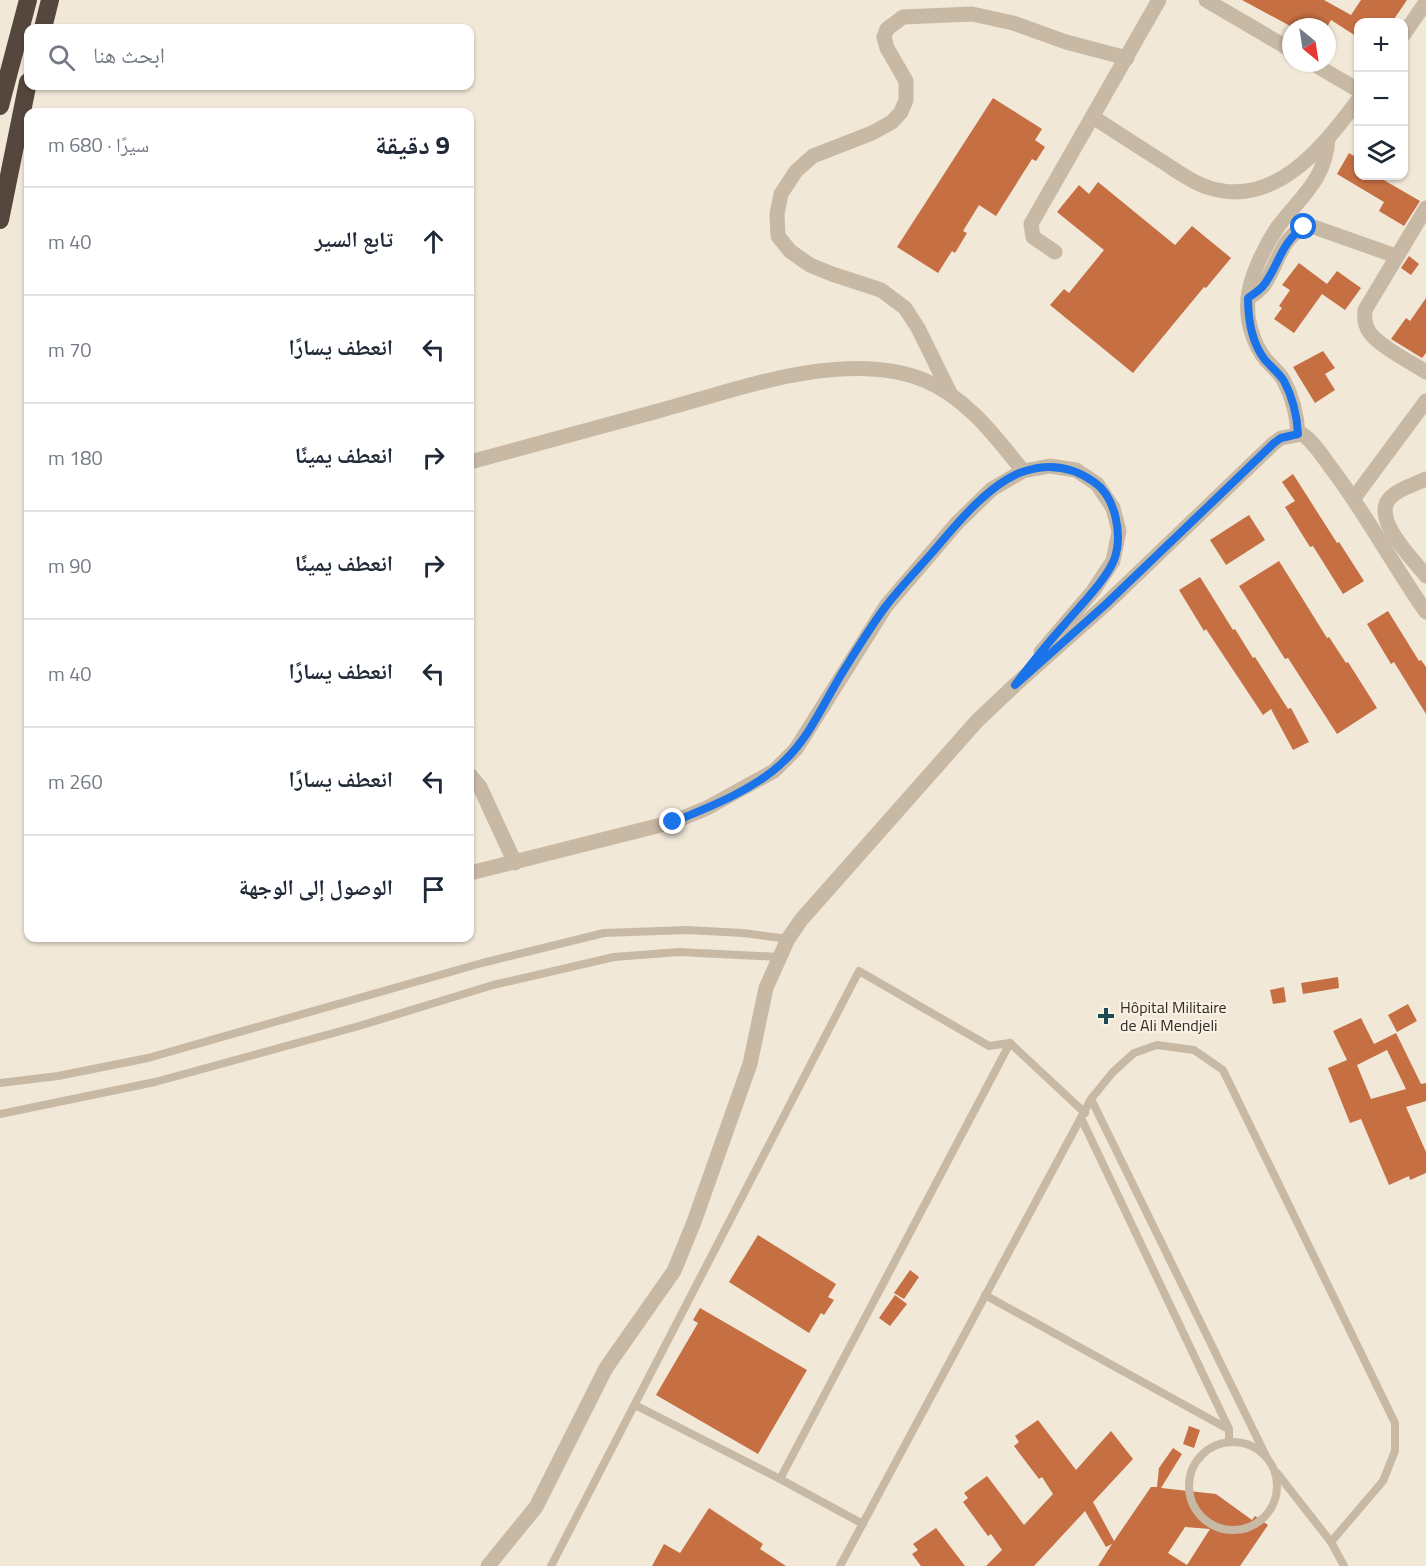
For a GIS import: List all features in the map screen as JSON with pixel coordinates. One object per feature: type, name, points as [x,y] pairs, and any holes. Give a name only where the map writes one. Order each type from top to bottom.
[{"type":"highway","points":[[0,106],[28,0]]},
{"type":"highway","points":[[44,24],[50,0]]},
{"type":"highway","points":[[0,220],[26,90]]},
{"type":"street","points":[[1055,252],[1033,237],[1031,224],[1159,0]]},
{"type":"street","points":[[1206,0],[1282,45]]},
{"type":"street","points":[[1408,28],[1426,2]]},
{"type":"street","points":[[951,395],[918,328],[905,308],[881,290],[810,265],[790,250],[778,236],[777,214],[781,194],[796,171],[813,156],[872,133],[892,122],[901,112],[906,100],[906,81],[887,48],[884,37],[886,29],[903,17],[972,14],[1013,23],[1066,42],[1126,58]]},
{"type":"street","points":[[1328,72],[1354,87]]},
{"type":"street","points":[[1093,117],[1194,182],[1220,191],[1234,192],[1261,188],[1286,177],[1328,138],[1354,106]]},
{"type":"street","points":[[1298,434],[1297,415],[1290,394],[1283,379],[1264,359],[1248,322],[1248,298],[1255,271],[1276,229],[1316,181],[1328,152],[1328,138]]},
{"type":"street","points":[[1426,208],[1365,310],[1366,327],[1375,338],[1426,372]]},
{"type":"street","points":[[1248,298],[1262,287],[1282,249],[1295,233],[1304,227],[1311,226],[1396,256]]},
{"type":"street","points":[[474,461],[790,376],[859,368],[894,372],[924,380],[951,395],[986,425],[1023,471]]},
{"type":"street","points":[[1354,498],[1426,401]]},
{"type":"street","points":[[489,1566],[536,1507],[606,1368],[674,1271],[694,1222],[747,1073],[766,988],[788,939],[801,920],[977,721],[1105,605],[1281,438],[1298,434],[1306,437],[1316,447],[1354,498],[1401,576],[1426,612]]},
{"type":"street","points":[[474,872],[673,822],[707,808],[774,771],[796,749],[886,606],[957,523],[992,489],[1023,471],[1050,466],[1076,470],[1097,484],[1113,508],[1119,531],[1113,561],[1098,584],[1015,685]]},
{"type":"street","points":[[1426,479],[1392,496],[1387,502],[1384,516],[1390,530],[1426,576]]},
{"type":"street","points":[[474,780],[480,787],[515,863]]},
{"type":"lane","points":[[0,1083],[58,1076],[148,1058],[482,963],[604,933],[687,930],[743,933],[788,939]]},
{"type":"lane","points":[[0,1114],[155,1082],[359,1026],[493,985],[614,957],[679,952],[780,957]]},
{"type":"lane","points":[[551,1566],[859,971],[989,1046],[1010,1043]]},
{"type":"lane","points":[[1010,1043],[1084,1116],[1229,1429],[1229,1442]]},
{"type":"lane","points":[[780,1479],[1010,1043]]},
{"type":"lane","points":[[840,1566],[1091,1100],[1113,1072],[1134,1053],[1157,1045],[1194,1050],[1222,1070],[1395,1423],[1395,1451],[1383,1481],[1331,1542]]},
{"type":"lane","points":[[1091,1100],[1267,1458],[1331,1542],[1344,1566]]},
{"type":"lane","points":[[986,1295],[1229,1429]]},
{"type":"lane","points":[[635,1405],[863,1524]]},
{"type":"lane","points":[[1267,1458],[1257,1448],[1244,1443],[1229,1442],[1215,1446],[1203,1454],[1194,1466],[1190,1480],[1190,1495],[1195,1509],[1205,1520],[1218,1527],[1232,1530],[1246,1528],[1259,1521],[1269,1511],[1275,1498],[1277,1484],[1275,1470]]},
{"type":"building","points":[[1242,0],[1324,0],[1351,15],[1361,0],[1407,0],[1395,18],[1354,18],[1354,35],[1336,23],[1336,18],[1282,18],[1282,22]]},
{"type":"building","points":[[993,98],[1042,129],[1035,140],[1045,147],[1036,161],[1032,159],[996,216],[979,205],[963,231],[967,233],[955,253],[952,251],[938,273],[897,247]]},
{"type":"building","points":[[1349,153],[1354,156],[1354,180],[1384,180],[1420,201],[1404,226],[1379,211],[1384,202],[1337,174]]},
{"type":"building","points":[[1098,182],[1175,245],[1192,226],[1231,258],[1133,373],[1050,305],[1064,289],[1069,293],[1104,250],[1057,212],[1079,185],[1089,194]]},
{"type":"building","points":[[1409,256],[1419,264],[1411,275],[1401,268]]},
{"type":"building","points":[[1299,263],[1327,284],[1337,271],[1361,288],[1345,310],[1322,294],[1294,333],[1274,319],[1282,308],[1279,306],[1290,290],[1282,285]]},
{"type":"building","points":[[1426,298],[1426,353],[1422,358],[1391,339],[1406,318],[1410,321]]},
{"type":"building","points":[[1323,351],[1335,368],[1325,374],[1335,390],[1315,403],[1293,367]]},
{"type":"building","points":[[1293,474],[1364,581],[1343,594],[1285,507],[1295,501],[1282,482]]},
{"type":"building","points":[[1249,515],[1265,540],[1226,565],[1210,540]]},
{"type":"building","points":[[1279,561],[1327,638],[1329,637],[1346,663],[1348,662],[1377,708],[1337,734],[1288,658],[1285,659],[1239,586]]},
{"type":"building","points":[[1200,577],[1233,630],[1235,629],[1253,658],[1255,657],[1288,709],[1291,708],[1309,742],[1293,750],[1271,709],[1263,715],[1206,629],[1204,631],[1179,590]]},
{"type":"building","points":[[1388,611],[1419,661],[1421,660],[1426,667],[1426,714],[1394,662],[1391,664],[1367,624]]},
{"type":"building","points":[[1338,977],[1339,988],[1303,994],[1301,983]]},
{"type":"building","points":[[1284,987],[1286,1002],[1273,1004],[1270,990]]},
{"type":"building","points":[[1408,1004],[1417,1021],[1397,1032],[1388,1015]]},
{"type":"building","points":[[1361,1018],[1374,1044],[1396,1033],[1421,1084],[1426,1083],[1426,1101],[1406,1107],[1426,1152],[1426,1173],[1410,1180],[1409,1176],[1389,1185],[1361,1119],[1350,1123],[1328,1068],[1347,1060],[1333,1031]],"holes":[[[1387,1050],[1406,1089],[1371,1099],[1357,1065]]]},
{"type":"building","points":[[758,1235],[836,1284],[828,1297],[834,1300],[824,1315],[821,1313],[809,1333],[729,1282]]},
{"type":"building","points":[[910,1270],[919,1277],[904,1299],[894,1293]]},
{"type":"building","points":[[895,1295],[907,1304],[890,1326],[879,1318]]},
{"type":"building","points":[[700,1308],[807,1370],[758,1454],[656,1395],[698,1323],[693,1320]]},
{"type":"building","points":[[1038,1420],[1076,1470],[1111,1431],[1133,1459],[1093,1502],[1114,1541],[1151,1487],[1157,1487],[1159,1468],[1173,1448],[1182,1454],[1161,1488],[1216,1494],[1252,1520],[1255,1516],[1268,1525],[1240,1566],[1098,1566],[1112,1544],[1106,1547],[1085,1511],[1034,1566],[986,1566],[1002,1550],[991,1534],[988,1536],[963,1502],[968,1498],[964,1493],[987,1476],[1024,1525],[1053,1494],[1042,1477],[1039,1479],[1014,1446],[1019,1442],[1015,1436]],"holes":[[[1185,1527],[1210,1529],[1187,1565],[1168,1553]]]},
{"type":"building","points":[[1189,1426],[1200,1430],[1194,1448],[1183,1444]]},
{"type":"building","points":[[709,1508],[763,1544],[760,1549],[786,1566],[652,1566],[664,1544],[680,1553]]},
{"type":"building","points":[[936,1528],[965,1566],[921,1566],[912,1554],[918,1550],[913,1544]]},
{"type":"place","name":"Hôpital Militaire de Ali Mendjeli","points":[[1106,1016]]},
{"type":"route","points":[[673,822],[707,808],[761,779],[774,771],[796,749],[886,606],[957,523],[992,489],[1023,471],[1050,466],[1076,470],[1097,484],[1113,508],[1119,531],[1113,561],[1093,591],[1050,640],[1015,685],[1105,605],[1274,443],[1281,438],[1298,434],[1297,415],[1283,379],[1264,359],[1248,322],[1248,298],[1262,287],[1282,249],[1295,233],[1304,227]]}]
